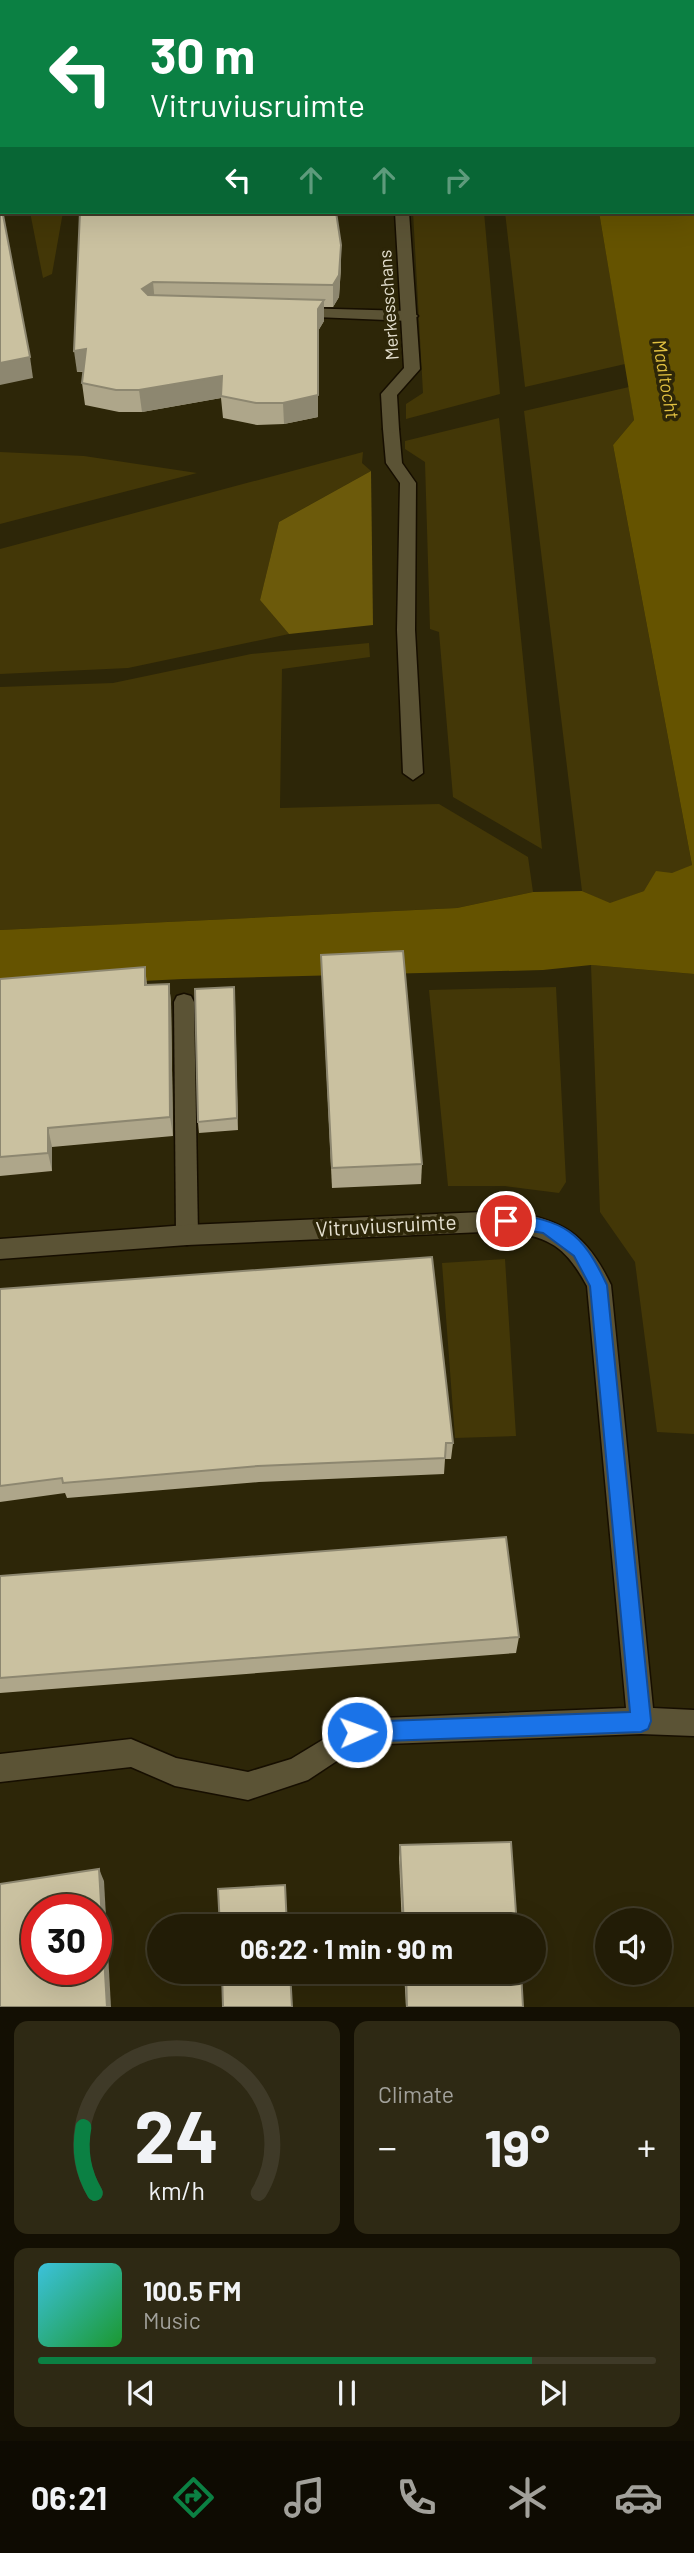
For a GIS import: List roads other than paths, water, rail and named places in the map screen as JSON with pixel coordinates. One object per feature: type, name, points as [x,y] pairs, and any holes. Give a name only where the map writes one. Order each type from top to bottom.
[{"type":"street","name":"Merkesschans","points":[[402,214],[412,369],[389,394],[394,463],[408,483],[406,630],[413,773]]},
{"type":"street","points":[[286,313],[410,316]]},
{"type":"street","points":[[184,1002],[187,1236]]},
{"type":"street","name":"Vitruviusruimte","points":[[0,1249],[187,1236],[506,1221],[547,1226],[580,1251],[598,1285],[641,1721]]},
{"type":"street","points":[[0,1768],[131,1753],[175,1773],[248,1786],[298,1770],[357,1732],[641,1721],[694,1723]]},
{"type":"water","name":"Maaltocht","points":[[599,214],[694,214],[694,974],[591,965],[543,970],[183,979],[0,988],[0,930],[457,908],[533,892],[582,891],[610,903],[644,891],[656,871],[672,873],[692,865],[613,445],[634,420]]}]
